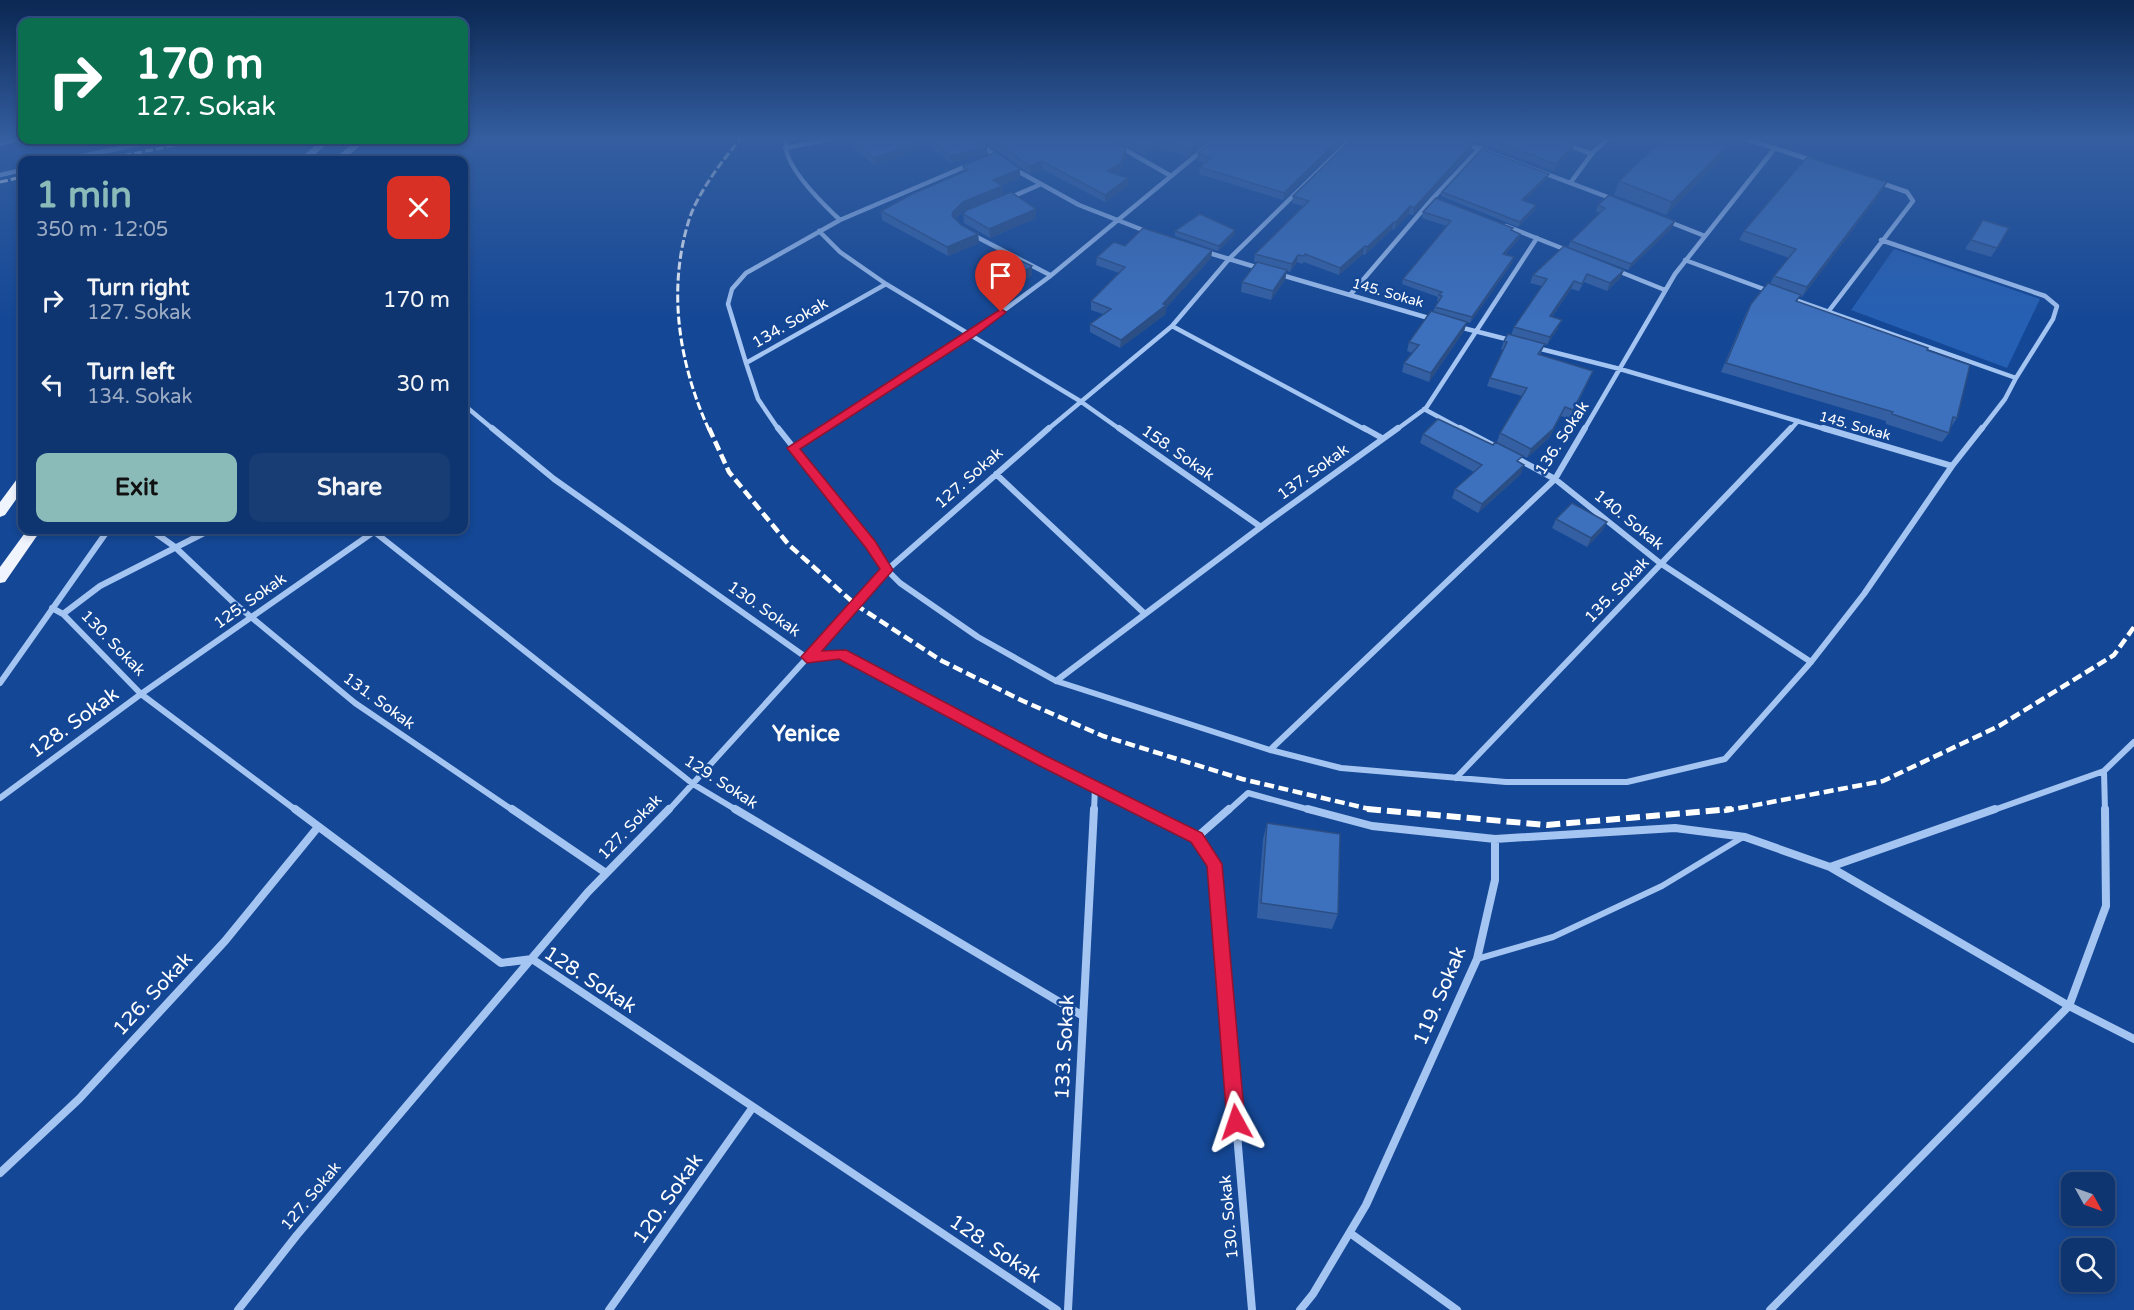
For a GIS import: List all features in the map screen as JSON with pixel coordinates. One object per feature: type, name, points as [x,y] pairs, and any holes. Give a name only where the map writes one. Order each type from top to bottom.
[{"type":"main road","points":[[0,512],[18,487]]},
{"type":"main road","points":[[0,578],[31,534]]},
{"type":"street","points":[[821,200],[840,220]]},
{"type":"street","points":[[746,363],[728,304],[732,289],[756,265],[840,220],[885,200]]},
{"type":"street","points":[[1071,200],[1116,221],[1149,233]]},
{"type":"street","points":[[792,448],[969,336],[1050,275],[1142,200]]},
{"type":"street","name":"127. Sokak","points":[[238,1310],[297,1235],[606,873],[693,784],[887,570],[1080,401],[1172,326],[1228,259],[1288,200]]},
{"type":"street","points":[[1350,295],[1431,200]]},
{"type":"street","points":[[1438,200],[1443,202]]},
{"type":"street","points":[[1616,200],[1623,203]]},
{"type":"street","name":"136. Sokak","points":[[1270,750],[1555,479],[1665,290],[1685,260],[1734,200]]},
{"type":"street","points":[[1828,312],[1912,200]]},
{"type":"street","points":[[1664,219],[1705,236]]},
{"type":"street","points":[[1495,222],[1579,255]]},
{"type":"street","points":[[965,230],[1050,275]]},
{"type":"street","points":[[819,231],[840,252],[886,284]]},
{"type":"street","name":"137. Sokak","points":[[1056,681],[1261,527],[1424,409],[1536,238]]},
{"type":"street","name":"134. Sokak","points":[[886,284],[746,363],[758,399],[792,448],[871,544],[887,570],[900,583],[978,637],[1056,681],[1270,750],[1341,768],[1506,782],[1627,782],[1725,759],[1811,662],[1864,594],[1952,466],[2005,399],[2053,319],[2057,306],[2045,296],[1881,240]]},
{"type":"street","points":[[1195,248],[1262,269]]},
{"type":"street","points":[[1685,260],[1773,292]]},
{"type":"street","points":[[1611,268],[1665,290]]},
{"type":"street","name":"145. Sokak","points":[[1273,272],[1441,321]]},
{"type":"street","name":"158. Sokak","points":[[886,284],[1080,401],[1261,527]]},
{"type":"street","points":[[1784,296],[2016,378]]},
{"type":"street","points":[[1452,325],[1520,343]]},
{"type":"street","points":[[1172,326],[1382,438]]},
{"type":"street","name":"145. Sokak","points":[[1531,346],[1620,369],[1952,466]]},
{"type":"street","name":"130. Sokak","points":[[468,408],[554,479],[807,657],[841,654],[1095,787],[1197,837],[1214,864],[1252,1310]]},
{"type":"street","name":"140. Sokak","points":[[1424,409],[1555,479],[1660,563],[1811,662]]},
{"type":"street","name":"135. Sokak","points":[[1456,778],[1798,421]]},
{"type":"street","points":[[996,474],[1145,614]]},
{"type":"street","points":[[0,683],[105,534]]},
{"type":"street","name":"131. Sokak","points":[[158,534],[175,546],[251,617],[355,703],[606,873]]},
{"type":"street","name":"130. Sokak","points":[[63,614],[100,586],[201,534]]},
{"type":"street","name":"125. Sokak","points":[[141,694],[367,534]]},
{"type":"street","name":"129. Sokak","points":[[378,534],[693,784],[1083,1016]]},
{"type":"street","name":"130. Sokak","points":[[52,608],[63,614],[141,694]]},
{"type":"street","name":"128. Sokak","points":[[0,798],[141,694],[501,963],[532,959],[1057,1310]]},
{"type":"street","points":[[1830,867],[2104,771],[2134,742]]},
{"type":"street","points":[[1770,1310],[2069,1006],[2106,906],[2104,771]]},
{"type":"street","name":"133. Sokak","points":[[1068,1310],[1095,787]]},
{"type":"street","points":[[1197,837],[1248,793],[1372,826],[1495,839],[1675,828],[1745,837],[1830,867],[2069,1006],[2134,1039]]},
{"type":"street","name":"126. Sokak","points":[[0,1173],[79,1099],[217,950],[318,827]]},
{"type":"street","name":"119. Sokak","points":[[1300,1310],[1313,1294],[1366,1205],[1477,959],[1495,880],[1495,839]]},
{"type":"street","name":"120. Sokak","points":[[609,1310],[753,1107]]},
{"type":"street","points":[[1350,1233],[1457,1310]]},
{"type":"lane","points":[[1477,959],[1553,937],[1662,886],[1745,837]]},
{"type":"shaded area","points":[[1894,249],[2040,299],[2007,368],[1851,310]]},
{"type":"building","points":[[901,200],[968,200],[953,212],[952,216],[961,225],[978,234],[947,247],[881,211]]},
{"type":"building","points":[[991,200],[1023,200],[1036,209],[989,229],[963,214],[967,210]]},
{"type":"building","points":[[1306,200],[1421,200],[1414,208],[1410,206],[1396,222],[1340,268],[1305,254],[1304,256],[1298,255],[1292,264],[1255,254],[1309,201]]},
{"type":"building","points":[[1434,200],[1441,200],[1513,228],[1511,230],[1520,234],[1503,254],[1514,257],[1472,317],[1435,307],[1442,292],[1403,279],[1451,221],[1423,212]]},
{"type":"building","points":[[1463,200],[1522,200],[1536,205],[1520,222]]},
{"type":"building","points":[[1603,200],[1622,200],[1675,221],[1631,264],[1571,241],[1605,208],[1598,205]]},
{"type":"building","points":[[1770,200],[1873,200],[1807,287],[1774,276],[1796,249],[1744,231]]},
{"type":"building","points":[[1200,214],[1235,230],[1219,246],[1175,231]]},
{"type":"building","points":[[1983,220],[2009,228],[1997,248],[1971,240]]},
{"type":"building","points":[[1143,228],[1212,250],[1163,304],[1166,305],[1121,340],[1090,324],[1111,309],[1091,301],[1125,267],[1097,257],[1114,242],[1125,246]]},
{"type":"building","points":[[1564,246],[1624,270],[1610,283],[1587,274],[1582,284],[1574,281],[1550,316],[1562,320],[1550,337],[1514,327],[1547,279],[1533,275]]},
{"type":"building","points":[[1008,255],[1032,266],[1012,280],[989,269]]},
{"type":"building","points":[[1257,262],[1287,270],[1273,291],[1242,282]]},
{"type":"building","points":[[1768,283],[1801,295],[1796,301],[1970,365],[1957,418],[1953,417],[1949,433],[1892,414],[1893,412],[1726,363],[1751,304]]},
{"type":"building","points":[[1431,311],[1467,322],[1431,373],[1404,363],[1419,345],[1409,342]]},
{"type":"building","points":[[1508,334],[1545,344],[1538,354],[1593,371],[1573,410],[1565,407],[1553,429],[1531,449],[1500,433],[1527,388],[1490,378],[1507,342],[1504,341]]},
{"type":"building","points":[[1438,419],[1493,445],[1495,442],[1523,456],[1517,461],[1524,465],[1482,504],[1455,489],[1482,465],[1423,434]]},
{"type":"building","points":[[1572,503],[1607,522],[1591,538],[1556,519]]},
{"type":"building","points":[[1267,823],[1340,834],[1338,914],[1261,903]]},
{"type":"railway","points":[[698,200],[689,220],[682,246],[678,300],[684,353],[690,379],[709,430]]},
{"type":"railway","points":[[709,428],[729,472],[789,545],[856,605],[942,661],[1023,701],[1103,736],[1242,779],[1371,809]]},
{"type":"railway","points":[[1724,811],[1883,781],[1999,726],[2114,655],[2134,627]]},
{"type":"railway","points":[[1367,809],[1371,809]]},
{"type":"railway","points":[[1371,809],[1547,825],[1732,809]]},
{"type":"railway","points":[[1371,809],[1378,811]]},
{"type":"district","name":"Yenice","points":[[806,734]]},
{"type":"route","points":[[1001,312],[969,336],[792,448],[871,544],[887,570],[807,657],[841,654],[1041,760],[1197,837],[1214,864],[1236,1122]]}]
